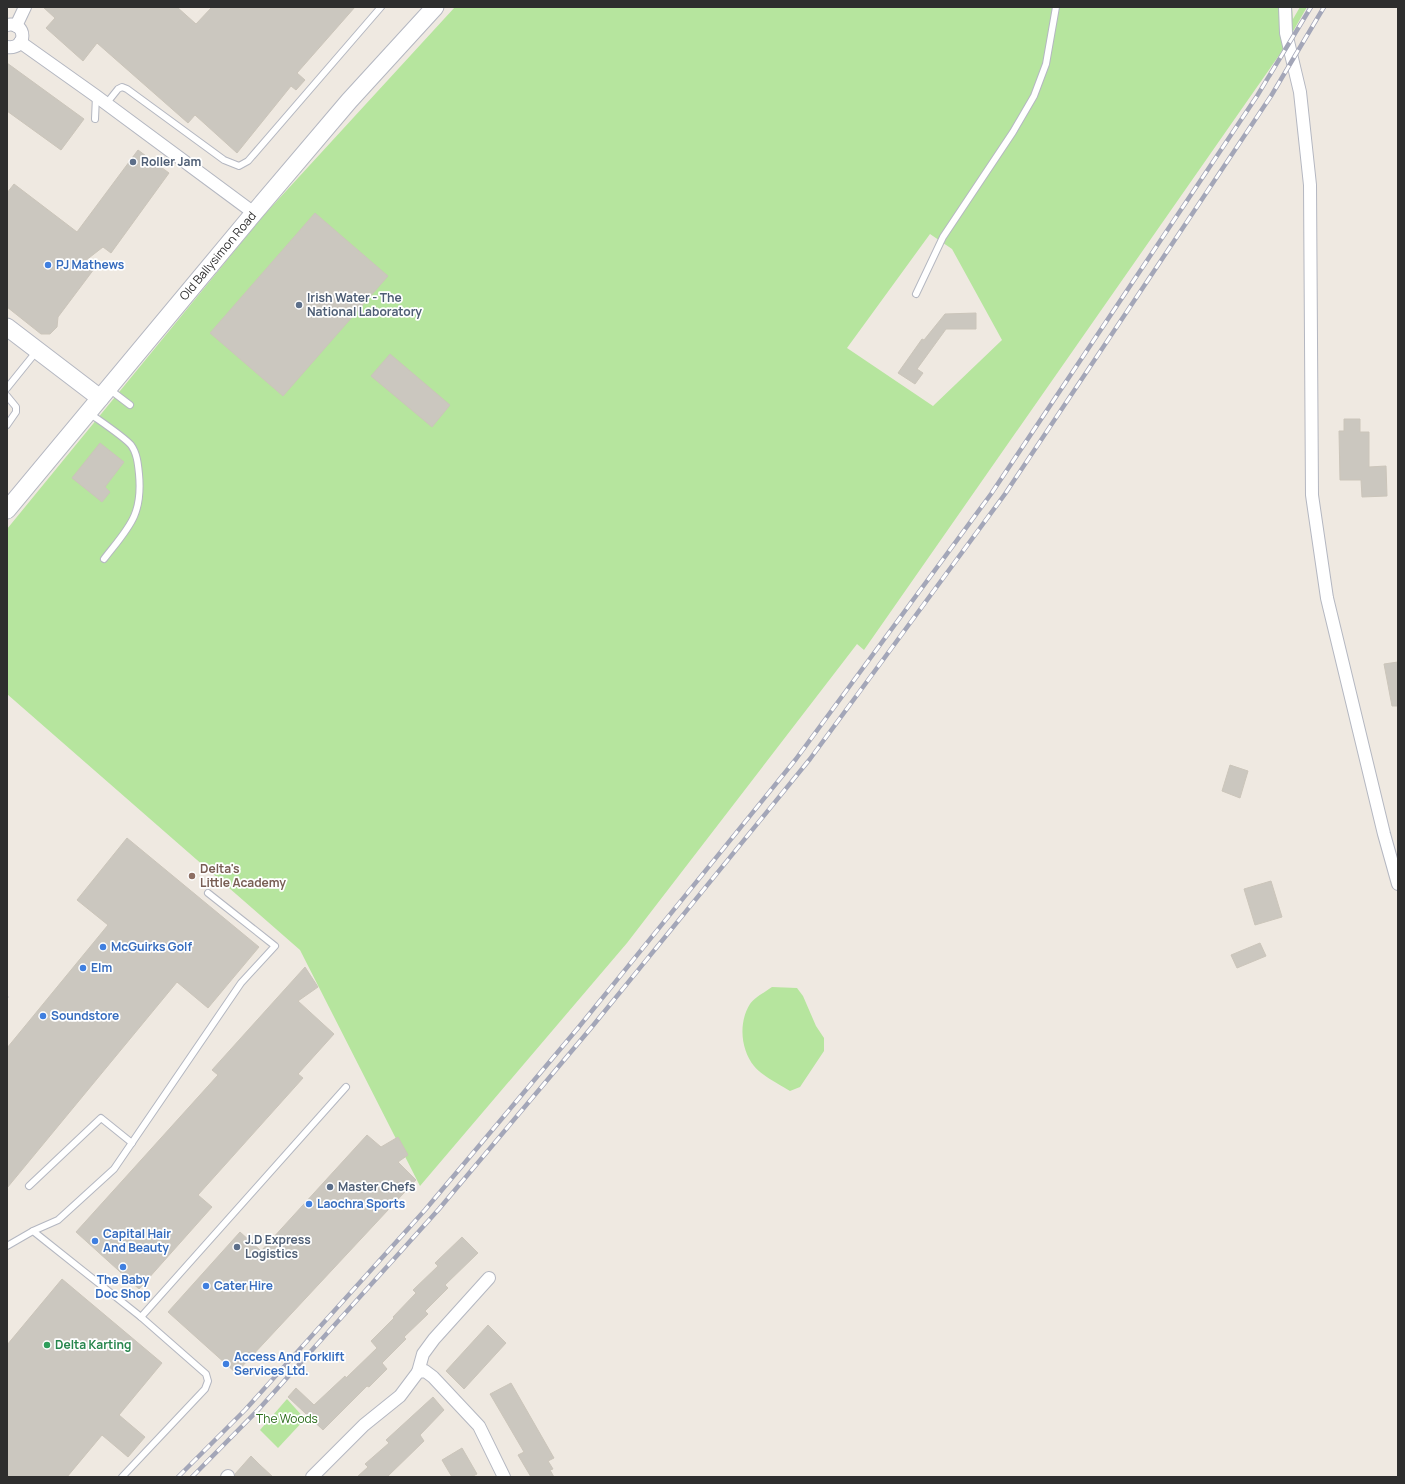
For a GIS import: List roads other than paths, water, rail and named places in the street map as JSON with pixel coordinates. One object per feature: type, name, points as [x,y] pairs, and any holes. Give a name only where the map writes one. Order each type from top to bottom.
[{"type":"street","points":[[7,47],[16,46],[20,42],[22,33],[20,29],[12,25],[25,7]]},
{"type":"street","name":"Old Ballysimon Road","points":[[7,510],[254,212],[349,101],[435,7]]},
{"type":"street","points":[[1286,7],[1286,33],[1300,92],[1310,185],[1312,495],[1328,598],[1384,834],[1398,884]]},
{"type":"street","points":[[20,42],[254,212]]},
{"type":"street","points":[[7,327],[37,350],[104,393]]},
{"type":"street","points":[[312,1477],[364,1425],[400,1396],[418,1372],[423,1354],[434,1339],[489,1278]]},
{"type":"street","points":[[418,1372],[425,1371],[433,1377],[479,1426],[504,1477]]},
{"type":"lane","points":[[106,104],[118,89],[122,87],[127,89],[224,160],[239,166],[248,161],[381,7]]},
{"type":"lane","points":[[916,294],[943,237],[1013,132],[1034,96],[1046,64],[1056,7]]},
{"type":"lane","points":[[95,119],[96,96]]},
{"type":"lane","points":[[7,388],[37,350]]},
{"type":"lane","points":[[104,393],[130,405]]},
{"type":"lane","points":[[7,396],[16,407],[16,412],[7,425]]},
{"type":"lane","points":[[88,412],[129,443],[135,451],[138,470],[140,498],[133,522],[104,559]]},
{"type":"lane","points":[[7,1246],[33,1231],[58,1220],[114,1169],[241,983],[275,946],[208,893]]},
{"type":"lane","points":[[141,1317],[346,1087]]},
{"type":"lane","points":[[29,1186],[101,1118],[132,1143]]},
{"type":"lane","points":[[33,1231],[141,1317],[206,1374],[208,1381],[205,1389],[122,1477]]},
{"type":"railway","points":[[178,1477],[245,1410],[425,1210],[578,1028],[796,759],[991,494],[1257,96],[1311,7]]},
{"type":"railway","points":[[192,1477],[258,1410],[439,1209],[591,1028],[810,759],[1005,494],[1271,96],[1324,7]]},
{"type":"place","name":"Roller Jam","points":[[133,162]]},
{"type":"place","name":"PJ Mathews","points":[[48,265]]},
{"type":"place","name":"Irish Water - The National Laboratory","points":[[299,305]]},
{"type":"place","name":"Delta's Little Academy","points":[[192,876]]},
{"type":"place","name":"McGuirks Golf","points":[[103,947]]},
{"type":"place","name":"Elm","points":[[83,968]]},
{"type":"place","name":"Soundstore","points":[[43,1016]]},
{"type":"place","name":"Master Chefs","points":[[330,1187]]},
{"type":"place","name":"Laochra Sports","points":[[309,1204]]},
{"type":"place","name":"Capital Hair And Beauty","points":[[95,1241]]},
{"type":"place","name":"J.D Express Logistics","points":[[237,1247]]},
{"type":"place","name":"The Baby Doc Shop","points":[[123,1267]]},
{"type":"place","name":"Cater Hire","points":[[206,1286]]},
{"type":"place","name":"Delta Karting","points":[[47,1345]]},
{"type":"place","name":"Access And Forklift Services Ltd.","points":[[226,1364]]},
{"type":"park label","name":"The Woods","points":[[287,1419]]}]
